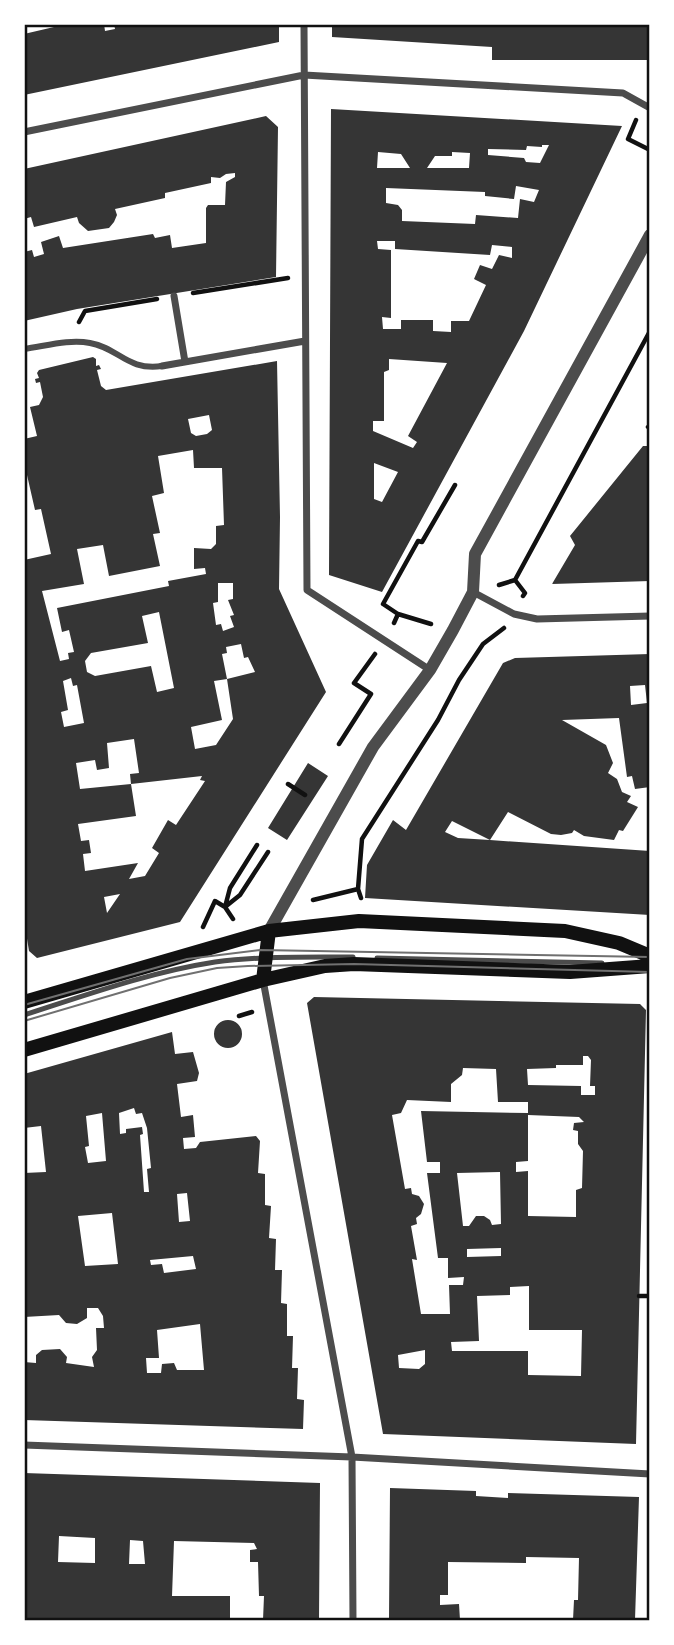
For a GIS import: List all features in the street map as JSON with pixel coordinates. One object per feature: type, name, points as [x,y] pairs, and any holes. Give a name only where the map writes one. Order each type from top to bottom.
[{"type":"main road","points":[[24,1002],[269,931],[359,921],[565,931],[619,943],[649,956]]},
{"type":"main road","points":[[263,980],[269,931]]},
{"type":"main road","points":[[24,1050],[263,980],[324,966],[354,964],[570,972],[649,965]]},
{"type":"street","points":[[304,24],[307,590],[430,670]]},
{"type":"street","points":[[24,132],[304,75],[623,93],[649,108]]},
{"type":"street","points":[[269,931],[373,747],[430,670],[473,592],[475,554],[649,235]]},
{"type":"street","points":[[174,296],[185,362]]},
{"type":"street","points":[[24,349],[68,342],[89,342],[147,368],[304,341]]},
{"type":"street","points":[[473,592],[514,614],[537,619],[649,616]]},
{"type":"street","points":[[263,980],[352,1457],[353,1620]]},
{"type":"street","points":[[24,1445],[352,1457],[649,1474]]},
{"type":"lane","points":[[24,1014],[173,970],[214,962],[266,957],[649,965]]},
{"type":"path","points":[[359,921],[363,905],[358,889],[362,839],[403,777],[483,644],[502,632],[514,614],[524,593],[514,580],[649,331]]},
{"type":"path","points":[[398,614],[383,604],[418,541],[422,542],[455,485]]},
{"type":"path","points":[[339,744],[371,694],[354,682]]},
{"type":"path","points":[[288,784],[305,795]]},
{"type":"path","points":[[225,907],[230,888],[257,845]]},
{"type":"path","points":[[225,907],[240,895],[268,852]]},
{"type":"path","points":[[324,897],[358,889]]},
{"type":"path","points":[[203,927],[215,901],[225,907],[233,919]]},
{"type":"path","points":[[239,1016],[250,1013]]},
{"type":"path","points":[[639,1296],[649,1296]]},
{"type":"building","points":[[53,24],[104,24],[105,31],[115,29],[114,24],[279,24],[279,42],[24,95],[24,34],[54,27]]},
{"type":"building","points":[[332,24],[650,24],[650,60],[492,60],[492,47],[332,37]]},
{"type":"building","points":[[331,109],[622,126],[524,331],[382,592],[329,575]],"holes":[[[549,145],[540,163],[526,162],[524,158],[488,155],[488,149],[526,150],[527,146]],[[378,152],[401,154],[410,168],[377,168]],[[452,152],[470,153],[469,168],[427,168],[435,156],[452,156]],[[516,186],[539,190],[534,202],[520,199],[518,218],[476,215],[475,224],[402,221],[402,210],[398,205],[386,203],[386,188],[485,192],[485,196],[514,199]],[[377,241],[395,241],[395,249],[490,255],[492,245],[512,247],[512,258],[499,255],[492,269],[480,265],[474,279],[486,285],[469,321],[451,321],[451,332],[433,331],[433,320],[401,320],[401,329],[383,329],[382,317],[391,318],[391,250],[378,249]],[[389,359],[447,363],[408,436],[417,442],[413,448],[373,431],[373,421],[384,421],[384,372],[389,370]],[[374,463],[398,472],[382,502],[374,499]]]},
{"type":"building","points":[[266,116],[278,127],[276,277],[77,309],[24,321],[24,252],[32,250],[34,257],[44,254],[41,242],[59,236],[63,248],[153,234],[155,238],[170,235],[172,248],[206,243],[206,208],[208,205],[225,205],[226,182],[235,177],[235,173],[220,178],[211,177],[211,183],[165,193],[165,198],[115,209],[117,215],[109,228],[88,231],[79,223],[77,217],[34,227],[31,217],[24,219],[24,169]]},
{"type":"building","points":[[93,357],[96,359],[96,366],[99,365],[101,369],[97,370],[101,386],[106,390],[277,361],[279,589],[326,692],[180,922],[37,958],[29,951],[24,920],[24,560],[51,554],[41,509],[35,510],[27,475],[24,439],[37,436],[30,407],[39,405],[43,397],[40,382],[36,383],[35,379],[39,378],[39,370]],"holes":[[[209,415],[212,430],[196,436],[191,433],[188,419]],[[193,450],[194,468],[222,468],[224,525],[216,526],[216,544],[211,549],[194,548],[194,569],[205,568],[206,574],[168,581],[169,586],[57,608],[62,632],[69,630],[74,652],[68,653],[69,659],[60,661],[42,591],[84,584],[77,549],[103,545],[109,576],[160,566],[153,534],[160,533],[152,496],[164,493],[158,456]],[[218,583],[233,583],[233,599],[228,600],[234,615],[230,616],[234,627],[223,631],[221,624],[216,625],[213,603],[218,602]],[[159,612],[174,688],[157,692],[151,666],[95,676],[87,672],[85,661],[91,653],[148,643],[142,616]],[[241,644],[244,658],[248,657],[255,672],[227,679],[222,654],[227,653],[226,647]],[[71,678],[73,686],[77,685],[84,723],[64,727],[61,712],[68,710],[63,681]],[[227,679],[233,719],[216,745],[195,749],[191,727],[222,720],[214,681]],[[134,739],[139,773],[130,774],[131,784],[80,789],[76,763],[95,760],[97,770],[109,768],[107,743]],[[202,776],[200,780],[205,781],[176,825],[168,820],[152,848],[159,853],[145,876],[129,879],[138,863],[85,871],[83,854],[91,853],[89,840],[81,841],[78,824],[136,816],[131,784]],[[120,894],[107,913],[104,897]]]},
{"type":"building","points":[[643,446],[650,446],[650,581],[552,584],[575,545],[570,536]]},
{"type":"building","points":[[650,654],[650,787],[635,789],[632,776],[627,777],[619,718],[562,720],[606,745],[613,763],[608,773],[617,779],[622,792],[631,796],[627,802],[638,807],[623,831],[619,830],[614,840],[584,836],[574,830],[561,835],[551,834],[508,812],[490,840],[650,851],[650,915],[365,898],[367,865],[393,820],[406,830],[503,663],[515,658]],"holes":[[[645,685],[647,703],[631,705],[630,686]],[[452,821],[490,840],[458,838],[445,832]]]},
{"type":"building","points":[[308,763],[328,776],[287,840],[268,828]]},
{"type":"building","points":[[314,997],[640,1004],[646,1010],[636,1444],[383,1434],[307,1003]],"holes":[[[583,1056],[588,1056],[591,1060],[590,1086],[595,1086],[595,1095],[581,1095],[581,1086],[528,1085],[527,1069],[583,1065]],[[463,1068],[496,1069],[498,1102],[528,1102],[528,1113],[421,1111],[427,1162],[440,1162],[440,1173],[427,1173],[438,1258],[448,1258],[448,1278],[464,1277],[463,1285],[449,1285],[450,1314],[421,1314],[412,1259],[417,1260],[411,1226],[417,1224],[416,1218],[421,1214],[424,1204],[419,1196],[412,1194],[411,1188],[405,1189],[392,1115],[401,1113],[407,1100],[451,1102],[451,1084],[462,1075]],[[528,1115],[579,1117],[584,1122],[574,1123],[573,1130],[578,1131],[578,1144],[583,1151],[582,1188],[576,1190],[576,1217],[528,1216],[528,1171],[516,1172],[516,1162],[528,1161]],[[500,1172],[501,1224],[492,1225],[484,1216],[476,1216],[469,1226],[463,1226],[457,1173]],[[501,1248],[501,1256],[467,1257],[467,1249]],[[529,1286],[529,1330],[582,1330],[581,1376],[528,1375],[528,1351],[452,1351],[451,1342],[479,1341],[477,1296],[510,1295],[510,1287]],[[425,1350],[425,1364],[419,1369],[399,1368],[398,1355]]]},
{"type":"building","points":[[228,1020],[238,1024],[242,1034],[238,1044],[228,1048],[218,1044],[214,1034],[218,1024]]},
{"type":"building","points":[[172,1032],[175,1054],[193,1052],[199,1073],[197,1081],[177,1084],[181,1117],[193,1115],[195,1137],[183,1138],[184,1149],[196,1148],[200,1142],[256,1136],[260,1141],[258,1173],[265,1174],[265,1205],[271,1206],[269,1238],[276,1239],[275,1270],[282,1270],[281,1303],[287,1304],[287,1336],[293,1336],[292,1368],[298,1368],[297,1399],[304,1400],[303,1429],[24,1420],[24,1362],[36,1363],[36,1355],[42,1350],[60,1349],[67,1357],[66,1363],[94,1367],[92,1357],[97,1350],[96,1328],[104,1328],[103,1316],[98,1308],[87,1308],[87,1318],[77,1324],[66,1323],[59,1315],[24,1317],[24,1173],[46,1172],[41,1126],[24,1128],[24,1074]],"holes":[[[134,1108],[136,1114],[142,1113],[147,1128],[151,1168],[147,1169],[149,1192],[144,1192],[140,1135],[143,1134],[142,1127],[126,1129],[126,1133],[120,1134],[119,1113]],[[102,1113],[106,1161],[88,1163],[85,1147],[89,1146],[86,1116]],[[187,1193],[190,1221],[179,1222],[177,1194]],[[112,1213],[118,1264],[85,1266],[78,1216]],[[193,1256],[196,1269],[164,1273],[162,1264],[151,1265],[150,1260]],[[200,1324],[204,1370],[177,1370],[174,1363],[162,1364],[161,1373],[147,1373],[146,1358],[159,1358],[157,1330]]]},
{"type":"building","points":[[24,1473],[320,1483],[319,1620],[263,1620],[264,1596],[259,1596],[258,1562],[250,1562],[250,1550],[257,1549],[254,1543],[174,1541],[172,1596],[230,1596],[230,1620],[24,1620]],"holes":[[[59,1536],[95,1538],[95,1563],[58,1562]],[[130,1540],[143,1541],[145,1564],[129,1564]]]},
{"type":"building","points":[[390,1488],[476,1491],[476,1496],[508,1498],[508,1493],[639,1497],[635,1620],[573,1620],[574,1600],[578,1600],[579,1558],[526,1557],[526,1563],[448,1562],[448,1595],[440,1595],[440,1605],[459,1604],[460,1620],[389,1620]]},
{"type":"tram line","points":[[24,1005],[187,959],[260,950],[650,957]]},
{"type":"tram line","points":[[24,1021],[170,978],[217,968],[354,964],[650,972]]}]
